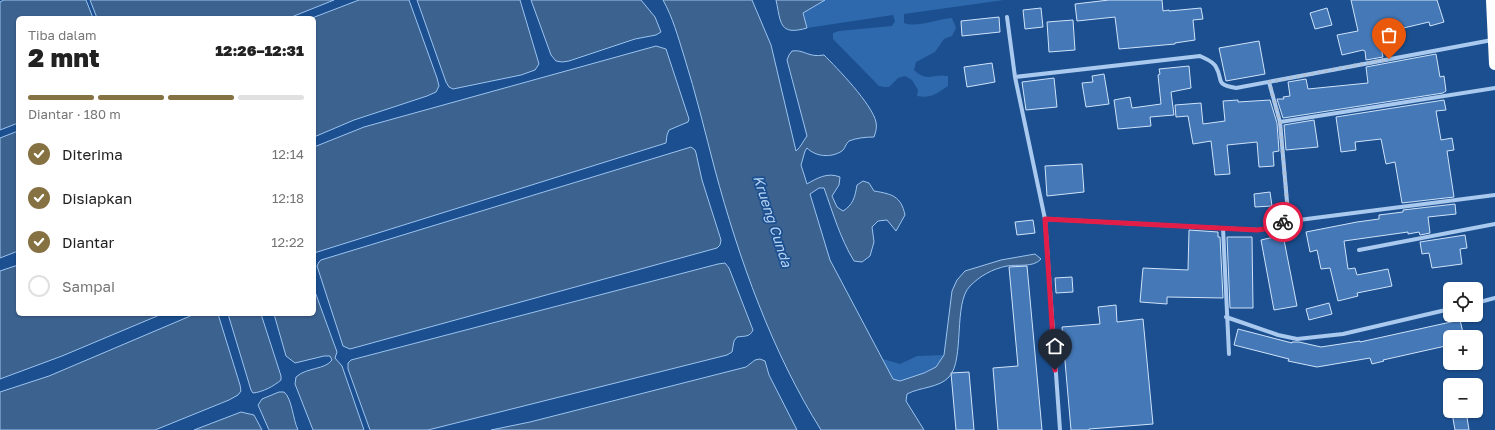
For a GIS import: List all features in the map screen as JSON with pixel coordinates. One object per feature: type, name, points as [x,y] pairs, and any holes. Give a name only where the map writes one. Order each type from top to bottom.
[{"type":"highway","points":[[1492,0],[1495,64]]},
{"type":"street","points":[[1007,17],[1015,77],[1045,219],[1060,430]]},
{"type":"street","points":[[1015,77],[1200,56],[1210,60],[1216,67],[1220,81],[1225,86],[1236,88],[1494,39]]},
{"type":"street","points":[[1269,82],[1280,122],[1288,214],[1283,222]]},
{"type":"street","points":[[1280,122],[1495,88]]},
{"type":"street","points":[[1045,219],[1257,230],[1272,228],[1283,222],[1495,195]]},
{"type":"street","points":[[1359,250],[1495,224]]},
{"type":"street","points":[[1223,228],[1226,317],[1229,354]]},
{"type":"street","points":[[1483,301],[1495,298]]},
{"type":"street","points":[[1226,317],[1278,335],[1297,339],[1343,334],[1443,312]]},
{"type":"shaded area","points":[[825,0],[1004,0],[904,14],[904,23],[921,24],[952,18],[956,28],[952,36],[944,39],[935,52],[916,62],[914,70],[923,76],[948,76],[948,86],[934,95],[922,97],[917,96],[918,90],[912,80],[905,76],[898,78],[889,87],[879,86],[833,39],[833,33],[839,31],[892,26],[895,21],[893,15],[807,28],[803,13]]},
{"type":"shaded area","points":[[944,355],[936,367],[924,373],[900,381],[893,379],[883,359],[900,364],[917,356]]},
{"type":"water","points":[[4,0],[86,0],[92,16],[16,16],[16,124],[0,130],[0,2]]},
{"type":"water","points":[[90,0],[334,0],[294,16],[96,16]]},
{"type":"water","points":[[359,0],[409,0],[437,78],[439,86],[436,92],[354,120],[316,136],[316,16]]},
{"type":"water","points":[[417,0],[520,0],[539,64],[535,70],[521,75],[453,89],[449,87]]},
{"type":"water","points":[[531,0],[641,0],[655,17],[661,32],[656,35],[635,39],[569,61],[556,61],[551,55]]},
{"type":"water","name":"Krueng Cunda","points":[[663,0],[752,0],[771,45],[796,151],[807,136],[787,60],[792,51],[800,51],[810,55],[824,55],[861,96],[873,114],[876,122],[874,137],[849,141],[842,151],[828,156],[819,155],[807,148],[801,165],[807,184],[827,175],[840,177],[839,185],[832,196],[837,207],[843,211],[853,200],[857,185],[863,181],[869,183],[874,191],[886,193],[895,197],[901,204],[905,215],[896,231],[887,220],[878,221],[872,227],[874,242],[870,256],[862,262],[854,261],[849,252],[824,188],[819,188],[810,194],[830,260],[893,379],[900,381],[924,373],[936,367],[944,355],[952,291],[957,280],[965,271],[1001,260],[1035,254],[1041,259],[1030,265],[1007,266],[996,269],[982,276],[970,286],[965,294],[962,305],[957,358],[954,369],[945,381],[907,394],[906,401],[924,430],[821,430],[787,369],[772,337],[746,271],[724,204],[684,56],[667,7]]},
{"type":"water","points":[[776,0],[825,0],[803,13],[807,28],[791,30],[786,29],[783,26]]},
{"type":"water","points":[[656,46],[666,49],[689,119],[688,122],[669,130],[666,143],[316,252],[316,146],[364,127]]},
{"type":"water","points":[[16,132],[16,252],[0,258],[0,138]]},
{"type":"water","points":[[691,147],[696,153],[702,180],[721,240],[720,245],[717,248],[350,349],[343,346],[317,266],[321,260]]},
{"type":"water","points":[[725,263],[729,268],[753,330],[749,335],[737,337],[734,341],[732,352],[727,355],[428,430],[370,430],[348,369],[348,363],[351,360]]},
{"type":"water","points":[[16,266],[16,316],[157,316],[62,356],[0,379],[0,271]]},
{"type":"water","points":[[316,294],[337,352],[335,358],[342,366],[364,430],[313,430],[295,384],[296,377],[300,374],[325,365],[332,360],[330,356],[324,356],[295,363],[286,356],[275,316],[316,316]]},
{"type":"water","points":[[190,316],[219,316],[241,391],[238,395],[229,400],[155,430],[0,430],[0,392],[49,376]]},
{"type":"water","points":[[229,316],[262,316],[281,376],[281,380],[264,390],[253,393]]},
{"type":"water","points":[[760,359],[765,361],[769,375],[797,430],[491,430],[530,422],[746,367],[755,360]]},
{"type":"water","points":[[279,392],[284,392],[289,399],[298,430],[269,430],[258,405],[262,399]]},
{"type":"water","points":[[241,412],[254,415],[262,430],[194,430]]},
{"type":"building","points":[[1109,0],[1162,0],[1163,11],[1201,8],[1203,19],[1193,20],[1195,40],[1175,44],[1119,49],[1115,17],[1077,21],[1075,4]]},
{"type":"building","points":[[1351,0],[1437,0],[1444,22],[1430,26],[1429,22],[1378,34],[1383,57],[1366,60],[1365,51],[1363,50],[1342,55],[1337,35],[1358,31]]},
{"type":"building","points":[[1041,8],[1043,27],[1025,29],[1023,10]]},
{"type":"building","points":[[1327,8],[1332,25],[1315,29],[1310,13]]},
{"type":"building","points":[[999,17],[1000,32],[962,36],[961,21]]},
{"type":"building","points":[[1073,20],[1075,50],[1049,52],[1047,22]]},
{"type":"building","points":[[1259,41],[1265,74],[1226,81],[1219,48]]},
{"type":"building","points":[[1436,54],[1440,77],[1444,76],[1446,91],[1443,93],[1283,118],[1277,99],[1284,99],[1283,97],[1290,96],[1288,82],[1306,79],[1308,89],[1368,83],[1366,67]]},
{"type":"building","points":[[992,63],[995,82],[967,87],[964,67]]},
{"type":"building","points":[[1189,66],[1191,88],[1171,92],[1174,115],[1150,117],[1151,126],[1118,129],[1114,100],[1130,97],[1132,108],[1161,104],[1158,75],[1160,74],[1159,69]]},
{"type":"building","points":[[1104,74],[1109,104],[1086,107],[1082,83],[1093,82],[1092,76]]},
{"type":"building","points":[[1054,78],[1057,107],[1026,110],[1022,82]]},
{"type":"building","points":[[1238,100],[1238,102],[1270,100],[1277,123],[1279,151],[1273,152],[1274,166],[1259,167],[1257,142],[1227,145],[1230,174],[1215,175],[1211,141],[1193,144],[1188,116],[1176,117],[1175,105],[1201,103],[1203,124],[1225,121],[1223,101]]},
{"type":"building","points":[[1444,100],[1446,110],[1436,111],[1441,140],[1452,138],[1454,150],[1447,151],[1454,197],[1402,203],[1395,162],[1386,164],[1381,139],[1355,142],[1356,150],[1341,152],[1336,117]]},
{"type":"building","points":[[1314,120],[1318,147],[1286,150],[1284,125]]},
{"type":"building","points":[[1082,164],[1084,192],[1047,196],[1045,166]]},
{"type":"building","points":[[1270,192],[1272,206],[1255,207],[1254,194]]},
{"type":"building","points":[[1455,204],[1456,214],[1428,217],[1430,233],[1420,235],[1419,232],[1408,234],[1408,232],[1344,241],[1348,269],[1355,268],[1357,275],[1388,269],[1392,286],[1357,293],[1358,296],[1338,301],[1330,268],[1321,269],[1317,250],[1310,252],[1306,232],[1379,219],[1379,215],[1403,212],[1403,210]]},
{"type":"building","points":[[1033,220],[1035,233],[1017,235],[1015,222]]},
{"type":"building","points":[[1189,230],[1218,232],[1218,237],[1220,237],[1223,298],[1167,297],[1167,304],[1140,302],[1143,268],[1188,270]]},
{"type":"building","points":[[1283,235],[1297,306],[1274,310],[1261,240]]},
{"type":"building","points":[[1465,235],[1467,248],[1460,249],[1462,264],[1432,268],[1429,253],[1422,254],[1420,242]]},
{"type":"building","points":[[1227,237],[1252,237],[1253,308],[1230,308]]},
{"type":"building","points":[[1027,266],[1042,430],[998,430],[993,368],[1018,366],[1009,267]]},
{"type":"building","points":[[1072,277],[1073,292],[1056,293],[1055,278]]},
{"type":"building","points":[[1329,303],[1332,314],[1309,320],[1306,309]]},
{"type":"building","points":[[1116,305],[1117,322],[1143,319],[1153,424],[1089,430],[1071,430],[1062,327],[1100,324],[1098,307]]},
{"type":"building","points":[[1451,322],[1460,322],[1462,330],[1443,330],[1443,347],[1383,360],[1384,361],[1372,364],[1370,358],[1317,367],[1288,361],[1289,359],[1234,345],[1238,329],[1292,343],[1299,342],[1321,347],[1360,342]]},
{"type":"building","points":[[969,372],[974,430],[956,430],[951,373]]},
{"type":"building","points":[[1453,418],[1467,418],[1469,430],[1455,430]]},
{"type":"way so far","points":[[1283,222],[1288,214],[1280,122],[1269,82],[1389,59]]},
{"type":"route","points":[[1055,370],[1045,219],[1257,230],[1272,228],[1283,222]]}]
